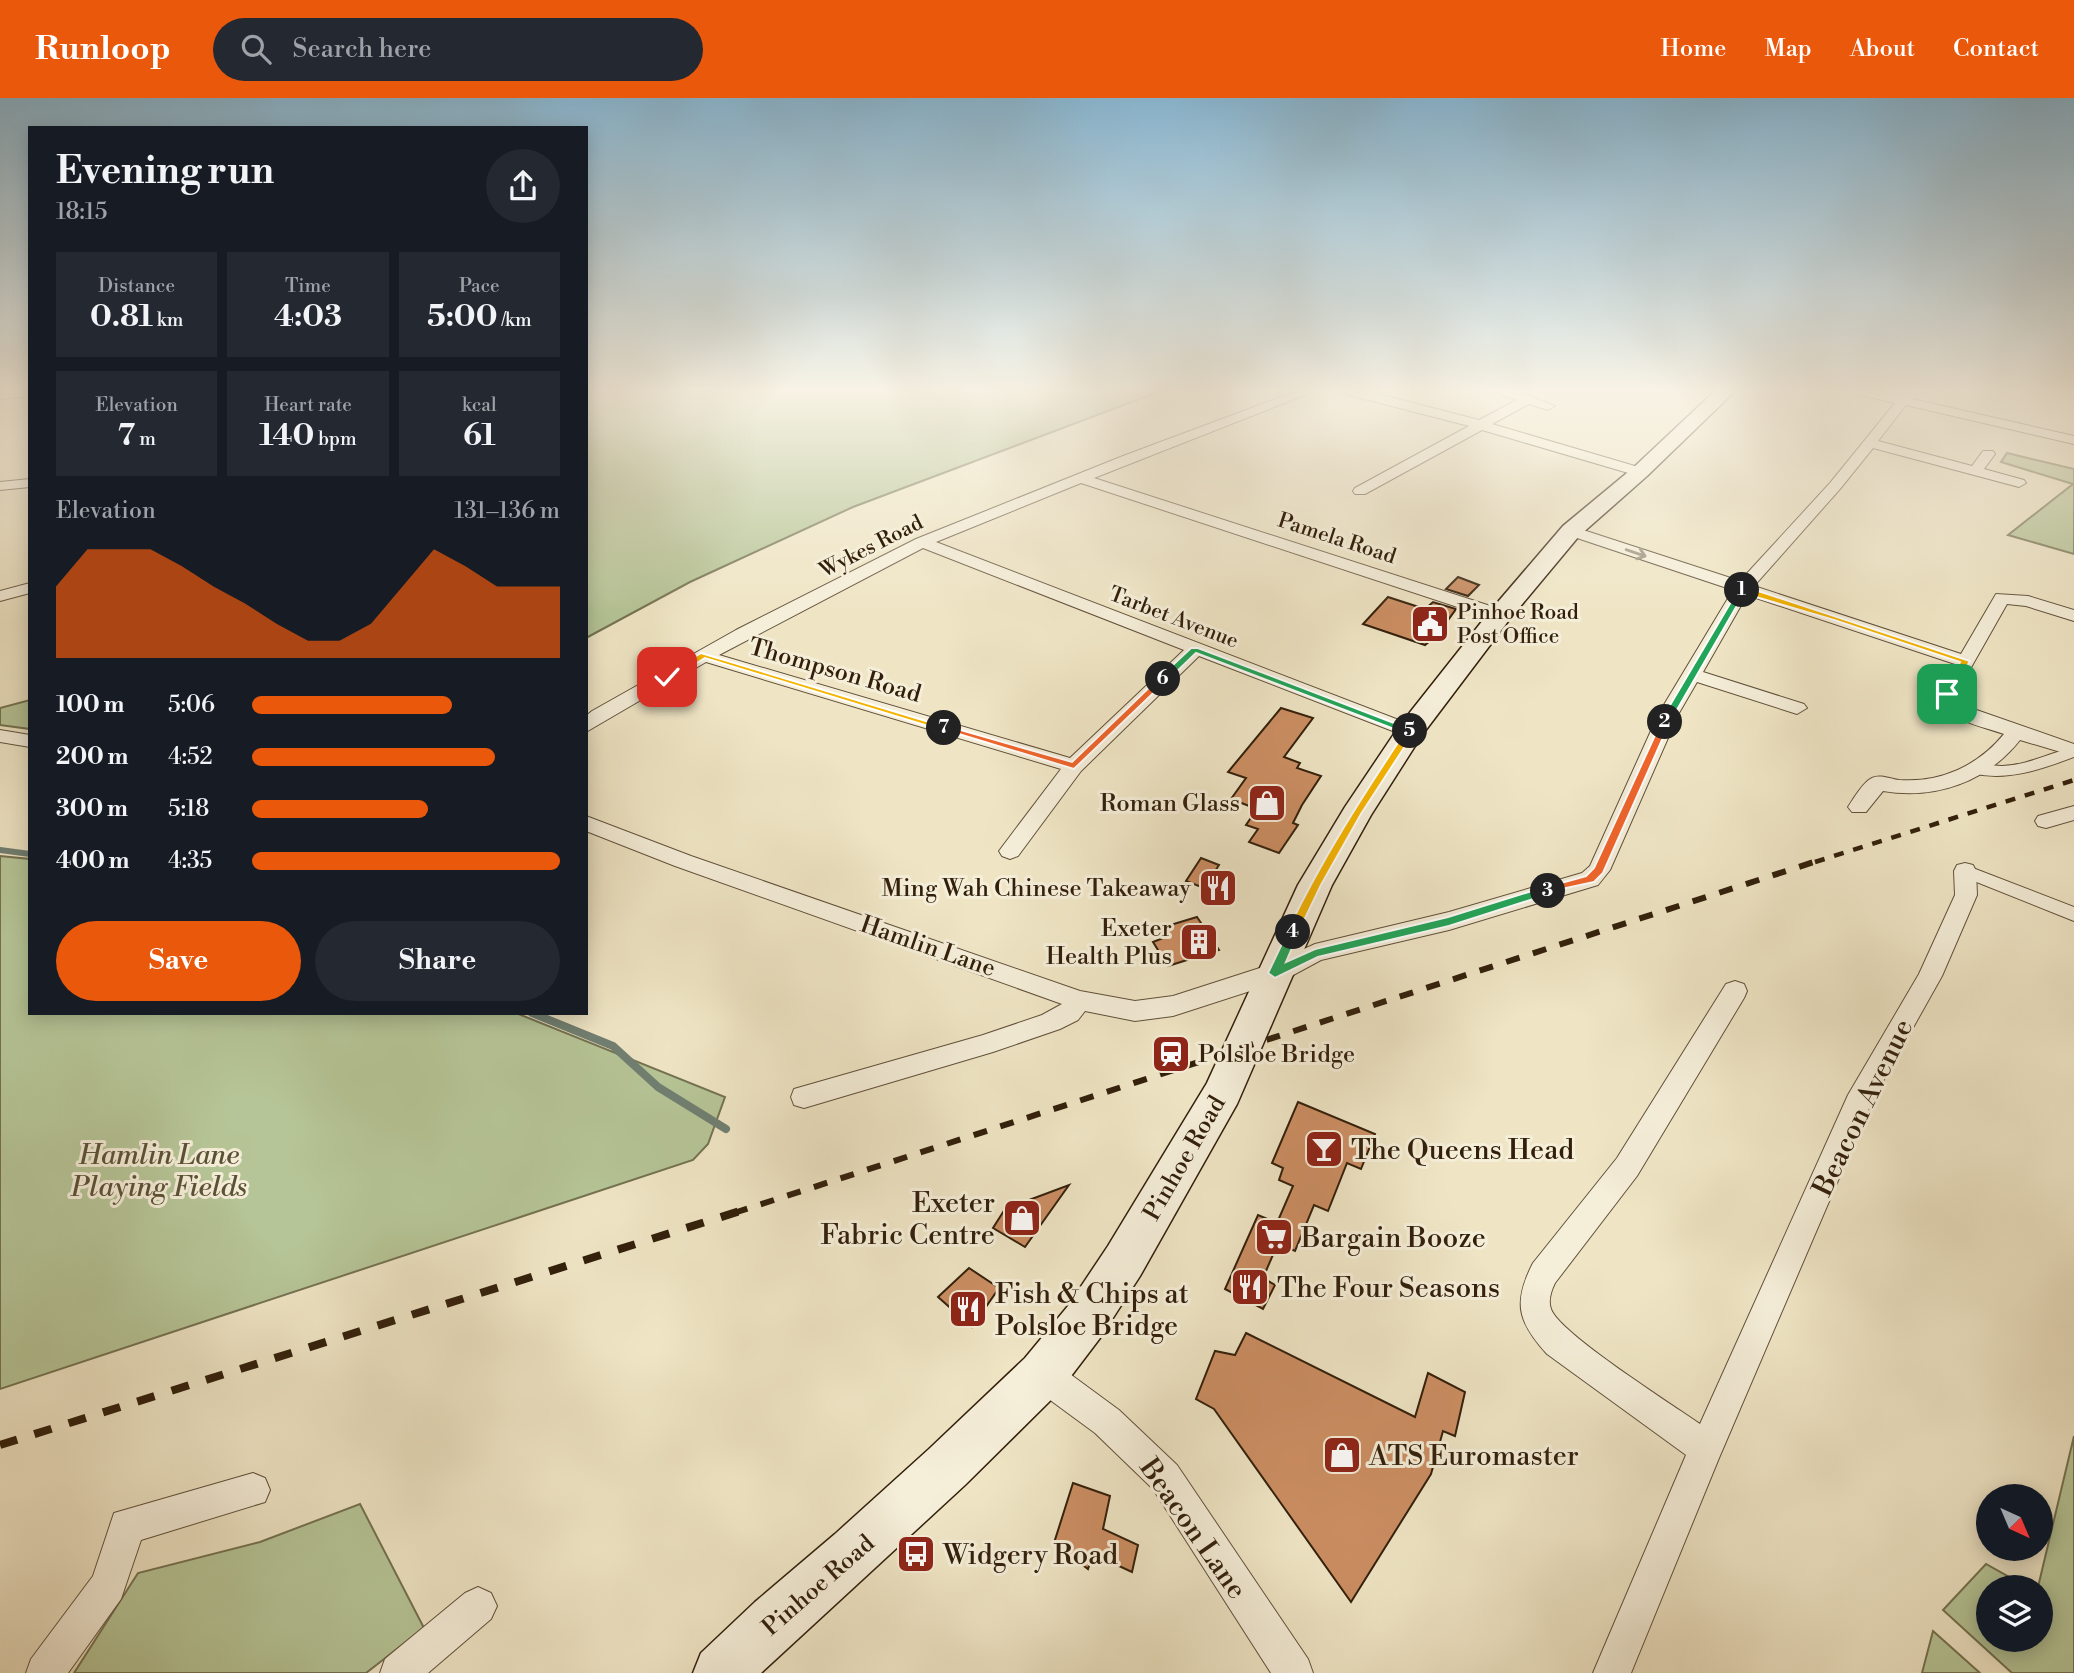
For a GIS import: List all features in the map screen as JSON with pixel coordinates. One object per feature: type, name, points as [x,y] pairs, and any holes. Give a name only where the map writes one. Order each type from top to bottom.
[{"type":"main road","name":"Pinhoe Road","points":[[721,1673],[775,1621],[882,1528],[1042,1375],[1084,1322],[1124,1261],[1223,1093],[1315,885],[1356,814],[1410,731],[1500,615],[1571,531],[1648,464]]},
{"type":"street","name":"Wykes Road","points":[[588,724],[705,655],[922,542],[1116,464]]},
{"type":"street","points":[[1360,491],[1409,464]]},
{"type":"street","points":[[1615,464],[1640,472]]},
{"type":"street","name":"Hamlin Lane","points":[[588,824],[749,884],[1079,1000],[1135,1011],[1173,1006],[1275,973],[1315,953],[1449,921],[1590,879],[1599,870],[1669,713],[1743,588],[1851,464]]},
{"type":"street","points":[[1951,464],[2020,483]]},
{"type":"street","points":[[1976,471],[1981,464]]},
{"type":"street","name":"Pamela Road","points":[[1080,478],[1500,615]]},
{"type":"street","points":[[0,486],[28,483]]},
{"type":"street","points":[[1571,531],[1965,661]]},
{"type":"street","name":"Tarbet Avenue","points":[[922,542],[1194,650],[1410,731]]},
{"type":"street","points":[[0,596],[28,589]]},
{"type":"street","points":[[2074,616],[2028,601],[2002,598],[1947,694],[1949,704],[2015,732],[2074,751]]},
{"type":"street","points":[[1010,850],[1074,766],[1194,650]]},
{"type":"street","name":"Thompson Road","points":[[705,655],[1074,766]]},
{"type":"street","points":[[1693,675],[1797,708]]},
{"type":"street","points":[[1859,807],[1878,783],[1931,786],[1978,769],[2002,752],[2015,732]]},
{"type":"street","points":[[0,736],[28,741]]},
{"type":"street","points":[[1978,769],[1990,772],[2035,766],[2074,751]]},
{"type":"street","points":[[2046,821],[2074,813]]},
{"type":"street","name":"Beacon Avenue","points":[[1612,1673],[1706,1449],[1861,1095],[1930,976],[1966,895],[1965,871],[2074,914]]},
{"type":"street","points":[[1706,1449],[1558,1343],[1539,1324],[1534,1306],[1535,1287],[1626,1167],[1735,991]]},
{"type":"street","points":[[804,1097],[984,1045],[1051,1022],[1069,1013],[1079,1000]]},
{"type":"street","name":"Beacon Lane","points":[[1042,1375],[1087,1405],[1129,1440],[1163,1476],[1294,1673]]},
{"type":"street","points":[[46,1673],[108,1586],[127,1526],[253,1490]]},
{"type":"street","points":[[399,1673],[478,1606]]},
{"type":"green space","points":[[588,464],[966,464],[853,507],[690,582],[588,637]]},
{"type":"green space","points":[[2009,464],[2055,464],[2074,469],[2074,554],[2008,535],[2073,484]]},
{"type":"green space","points":[[28,701],[28,729],[0,725],[0,708]]},
{"type":"green space","name":"Hamlin Lane Playing Fields","points":[[0,856],[28,859],[28,1015],[521,1015],[725,1097],[708,1144],[693,1160],[0,1389]]},
{"type":"green space","points":[[2074,1436],[2074,1673],[2012,1673],[1989,1652],[2053,1652],[2053,1575],[2041,1575],[2044,1561],[2053,1561],[2053,1524]]},
{"type":"green space","points":[[360,1504],[424,1628],[366,1673],[74,1673],[138,1573],[260,1542]]},
{"type":"green space","points":[[1986,1564],[2006,1575],[1976,1575],[1976,1640],[1943,1610]]},
{"type":"green space","points":[[1933,1631],[1980,1673],[1922,1673]]},
{"type":"building","points":[[1458,577],[1479,585],[1468,596],[1446,589]]},
{"type":"building","points":[[1388,597],[1425,609],[1433,602],[1456,609],[1438,634],[1425,645],[1363,624]]},
{"type":"building","points":[[1281,708],[1313,718],[1284,757],[1300,763],[1297,768],[1321,776],[1293,823],[1298,825],[1279,853],[1249,842],[1258,829],[1246,825],[1257,809],[1231,799],[1246,778],[1228,772]]},
{"type":"building","points":[[1201,858],[1219,865],[1204,888],[1186,881]]},
{"type":"building","points":[[1197,917],[1219,950],[1168,966],[1153,942],[1163,938],[1157,929]]},
{"type":"building","name":"The Queens Head","points":[[1298,1102],[1375,1134],[1361,1169],[1347,1163],[1328,1211],[1314,1205],[1295,1251],[1278,1243],[1263,1278],[1275,1285],[1263,1309],[1225,1289],[1258,1215],[1277,1223],[1293,1186],[1279,1180],[1283,1168],[1272,1163]]},
{"type":"building","name":"Exeter Fabric Centre","points":[[1069,1185],[1025,1247],[993,1228],[1005,1209]]},
{"type":"building","name":"Fish & Chips at Polsloe Bridge","points":[[969,1268],[999,1288],[972,1327],[938,1297]]},
{"type":"building","name":"ATS Euromaster","points":[[1246,1333],[1415,1417],[1428,1373],[1465,1392],[1455,1436],[1443,1431],[1431,1474],[1351,1602],[1214,1409],[1196,1399],[1215,1351],[1235,1355]]},
{"type":"building","points":[[1073,1483],[1110,1496],[1103,1529],[1138,1545],[1132,1572],[1093,1554],[1088,1569],[1054,1543]]},
{"type":"waterway","points":[[0,850],[28,854]]},
{"type":"waterway","points":[[537,1015],[613,1046],[658,1087],[726,1129]]},
{"type":"railway","points":[[1815,862],[2074,780]]},
{"type":"railway","points":[[734,1213],[1820,860]]},
{"type":"railway","points":[[0,1445],[740,1211]]},
{"type":"place","name":"Pinhoe Road Post Office","points":[[1430,624]]},
{"type":"place","name":"Roman Glass","points":[[1267,803]]},
{"type":"place","name":"Ming Wah Chinese Takeaway","points":[[1218,888]]},
{"type":"place","name":"Exeter Health Plus","points":[[1199,942]]},
{"type":"place","name":"Polsloe Bridge","points":[[1171,1054]]},
{"type":"place","name":"The Queens Head","points":[[1324,1149]]},
{"type":"place","name":"Exeter Fabric Centre","points":[[1022,1218]]},
{"type":"place","name":"Bargain Booze","points":[[1274,1237]]},
{"type":"place","name":"The Four Seasons","points":[[1250,1287]]},
{"type":"place","name":"Fish & Chips at Polsloe Bridge","points":[[968,1309]]},
{"type":"place","name":"ATS Euromaster","points":[[1342,1455]]},
{"type":"place","name":"Widgery Road","points":[[916,1554]]},
{"type":"route","points":[[667,677],[705,655],[1074,766],[1194,650],[1410,731],[1356,814],[1315,885],[1275,973],[1315,953],[1449,921],[1590,879],[1599,870],[1669,713],[1743,588],[1965,661],[1947,694]]}]
